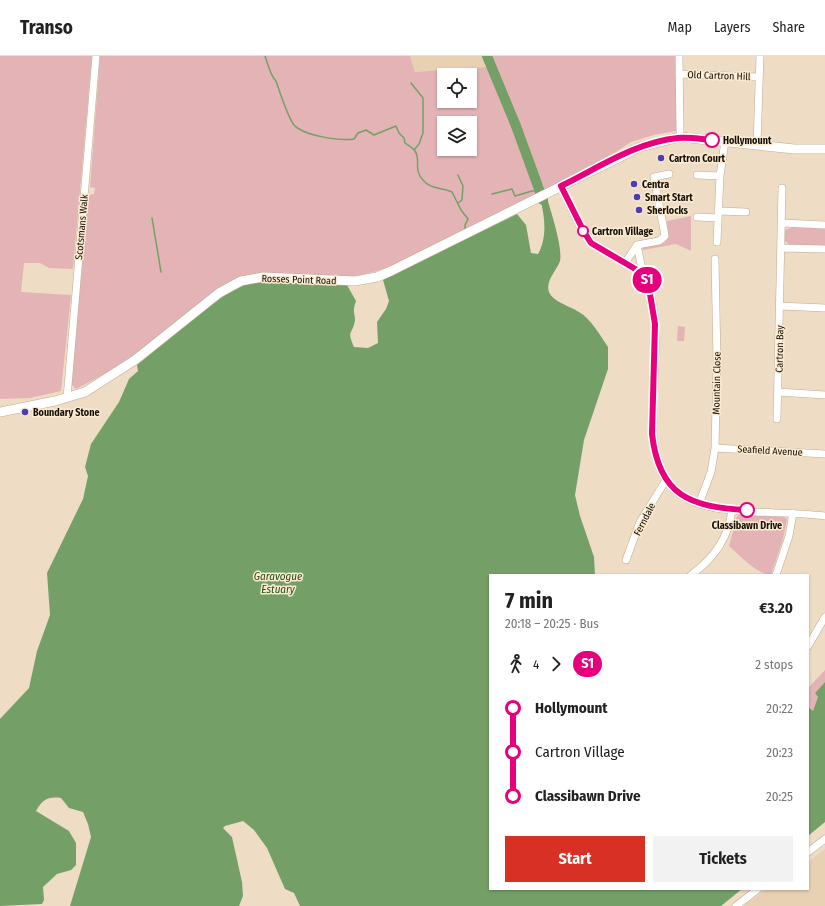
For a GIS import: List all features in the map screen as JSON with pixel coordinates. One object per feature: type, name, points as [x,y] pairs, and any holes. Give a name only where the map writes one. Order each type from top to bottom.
[{"type":"main road","name":"Rosses Point Road","points":[[0,412],[67,398],[85,392],[135,360],[219,293],[241,281],[263,277],[355,281],[377,277],[621,156],[663,140],[680,138],[757,144],[794,149],[825,149]]},
{"type":"street","name":"Scotsmans Walk","points":[[67,398],[96,56]]},
{"type":"street","name":"Old Cartron Hill","points":[[679,56],[680,131]]},
{"type":"street","name":"Old Cartron Hill","points":[[757,144],[760,56]]},
{"type":"street","name":"Old Cartron Hill","points":[[679,74],[759,77]]},
{"type":"street","points":[[717,242],[720,176],[725,141]]},
{"type":"street","points":[[625,263],[637,245],[659,241],[665,236],[654,177],[669,174]]},
{"type":"street","points":[[697,175],[720,176]]},
{"type":"street","points":[[561,186],[588,240],[643,274]]},
{"type":"street","name":"Cartron Bay","points":[[778,419],[782,188]]},
{"type":"street","points":[[697,217],[746,212]]},
{"type":"street","points":[[782,223],[825,225]]},
{"type":"street","points":[[637,245],[643,274],[650,294],[655,324],[652,434],[654,448],[666,480],[676,491],[699,504],[732,509],[825,516]]},
{"type":"street","points":[[781,248],[825,249]]},
{"type":"street","name":"Mountain Close","points":[[699,504],[711,472],[715,448],[717,361],[715,260]]},
{"type":"street","points":[[780,306],[825,308]]},
{"type":"street","points":[[778,392],[825,395]]},
{"type":"street","name":"Seafield Avenue","points":[[715,448],[825,454]]},
{"type":"street","name":"Ferndale","points":[[626,560],[640,522],[666,480]]},
{"type":"street","points":[[692,574],[721,547],[731,523],[732,509]]},
{"type":"street","points":[[776,574],[789,536],[793,513]]},
{"type":"street","points":[[809,644],[825,617]]},
{"type":"street","points":[[809,851],[825,839]]},
{"type":"street","points":[[736,906],[757,890]]},
{"type":"shaded area","points":[[0,56],[92,56],[73,269],[49,268],[40,263],[24,263],[21,292],[71,295],[61,391],[30,398],[0,399]]},
{"type":"shaded area","points":[[100,56],[410,56],[415,72],[437,70],[437,108],[477,108],[477,68],[471,68],[485,67],[490,68],[516,129],[528,172],[539,194],[386,269],[352,277],[244,276],[112,370],[76,389],[72,385],[71,381],[89,195],[94,194],[95,188],[90,187]]},
{"type":"shaded area","points":[[410,56],[484,56],[485,67],[437,68],[437,70],[415,72]]},
{"type":"shaded area","points":[[491,56],[676,56],[676,131],[654,135],[631,142],[616,152],[545,191],[543,184],[538,180],[526,139]]},
{"type":"shaded area","points":[[691,216],[691,251],[676,244],[643,250],[642,248],[644,247],[664,243],[668,238],[667,221]]},
{"type":"shaded area","points":[[793,227],[825,229],[825,247],[791,246],[784,240],[785,230]]},
{"type":"shaded area","points":[[678,326],[685,327],[684,341],[677,341]]},
{"type":"shaded area","points":[[737,516],[784,517],[787,519],[783,539],[771,574],[760,572],[729,546]]},
{"type":"shaded area","points":[[825,670],[825,682],[815,693],[818,697],[817,703],[809,715],[809,687]]},
{"type":"shaded area","points":[[825,849],[825,906],[743,906],[766,890],[809,890],[809,861]]},
{"type":"water","name":"Garavogue Estuary","points":[[547,198],[560,248],[560,261],[550,280],[548,288],[549,292],[558,301],[583,315],[595,328],[608,347],[608,369],[584,440],[575,495],[580,516],[594,557],[595,574],[489,574],[489,890],[741,890],[721,906],[300,906],[294,893],[285,889],[267,848],[254,830],[243,821],[225,826],[223,828],[232,837],[242,882],[243,896],[239,906],[70,906],[91,837],[83,812],[69,808],[61,798],[49,798],[41,804],[36,811],[69,831],[76,843],[76,865],[71,870],[57,874],[43,887],[44,900],[42,904],[0,906],[0,719],[29,688],[37,651],[50,615],[47,573],[83,499],[88,476],[85,467],[91,444],[119,402],[129,379],[138,371],[137,365],[225,295],[246,284],[264,282],[347,285],[356,301],[354,310],[355,320],[350,337],[354,347],[368,348],[378,343],[377,322],[386,309],[389,301],[383,280],[517,214],[526,225],[531,253],[538,254],[544,235],[541,202]]},
{"type":"water","points":[[825,682],[825,822],[809,835],[809,708],[813,711],[818,697],[815,693]]},
{"type":"waterway","points":[[265,56],[290,117],[294,125],[299,129],[322,137],[354,139],[358,133],[366,130],[374,135],[396,126],[399,133],[404,138],[405,143],[415,151],[418,158],[419,174],[426,183],[452,192],[461,210],[468,219],[465,225],[465,230]]},
{"type":"waterway","points":[[487,56],[516,126],[543,200]]},
{"type":"waterway","points":[[411,83],[423,98],[423,133],[419,144],[414,150]]},
{"type":"waterway","points":[[458,175],[463,186],[462,200],[458,203]]},
{"type":"waterway","points":[[492,194],[512,189],[515,196],[532,191],[539,191]]},
{"type":"waterway","points":[[152,218],[161,272]]},
{"type":"bus line","name":"S1","points":[[712,140],[680,138],[663,140],[621,156],[561,186],[588,240],[601,250],[637,270],[646,277],[655,324],[652,434],[654,448],[666,480],[682,496],[699,504],[747,510]]},
{"type":"place","name":"Hollymount","points":[[712,140]]},
{"type":"place","name":"Cartron Court","points":[[661,158]]},
{"type":"place","name":"Centra","points":[[634,184]]},
{"type":"place","name":"Smart Start","points":[[637,197]]},
{"type":"place","name":"Sherlocks","points":[[639,210]]},
{"type":"place","name":"Cartron Village","points":[[583,231]]},
{"type":"place","name":"Boundary Stone","points":[[25,412]]},
{"type":"place","name":"Classibawn Drive","points":[[747,510]]}]
